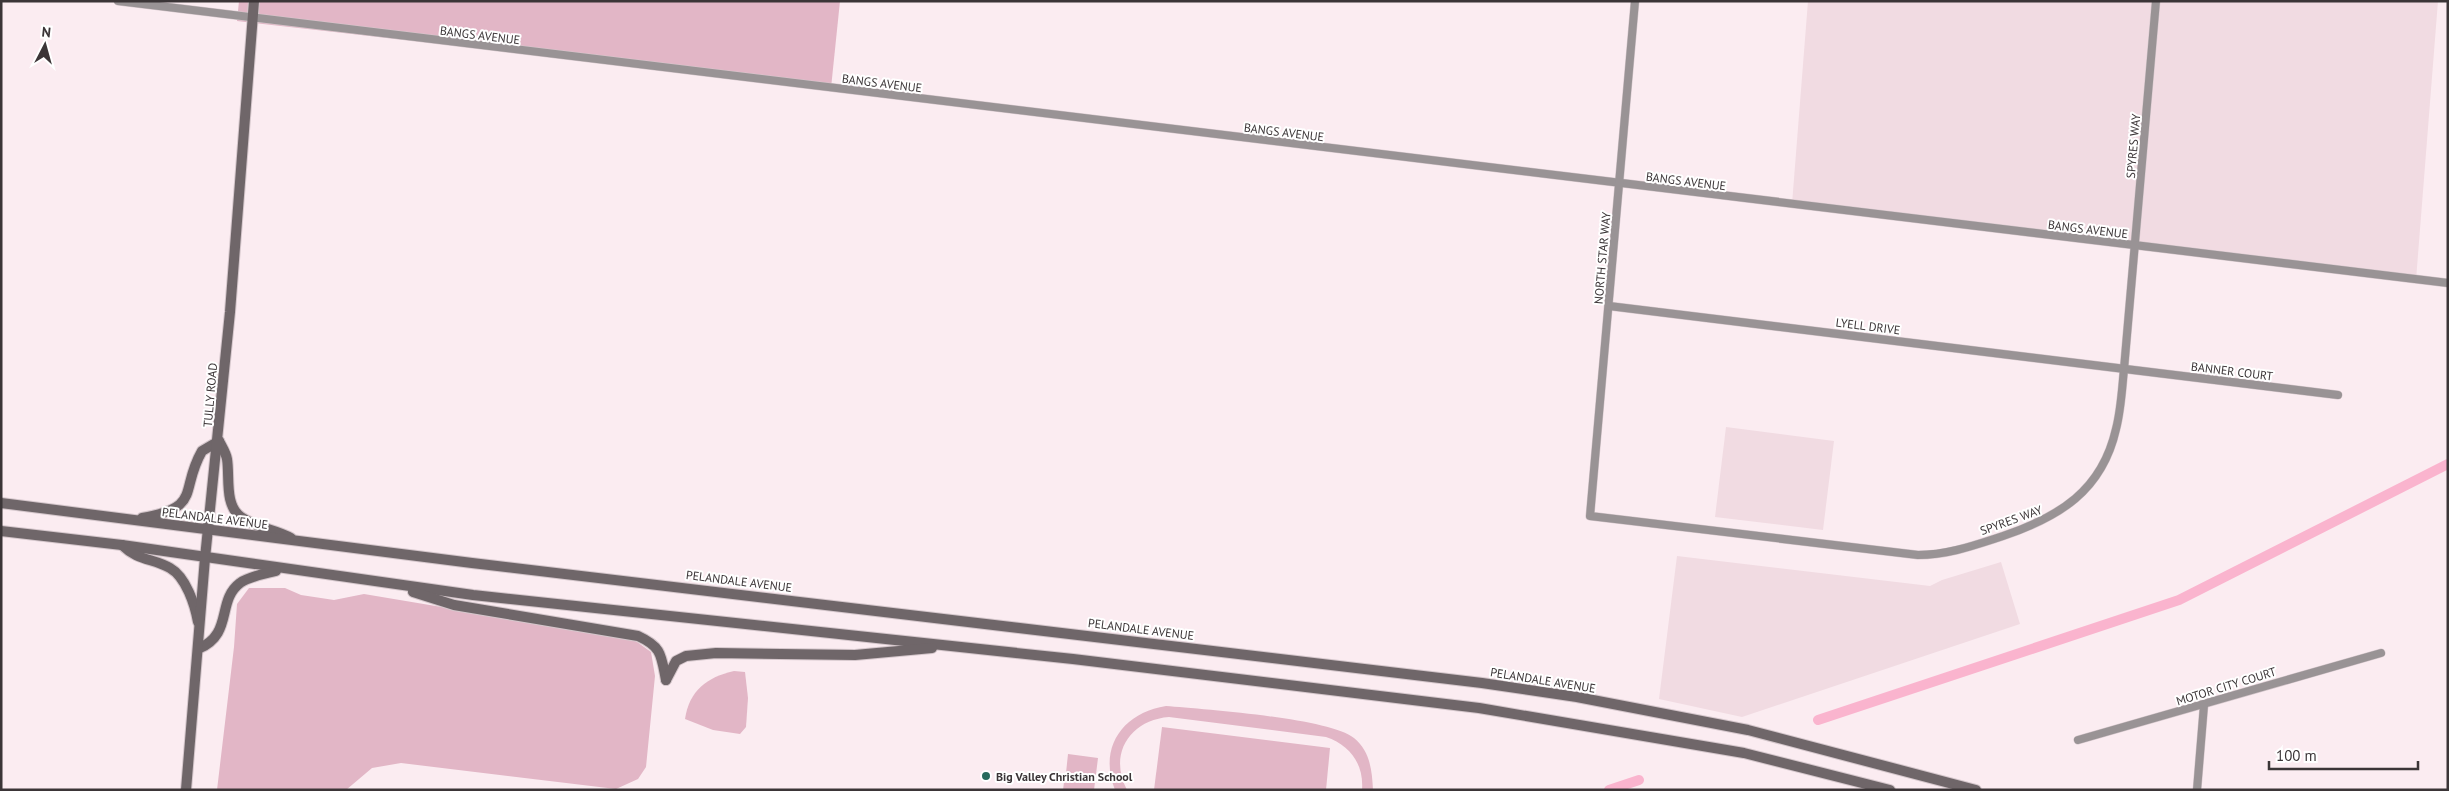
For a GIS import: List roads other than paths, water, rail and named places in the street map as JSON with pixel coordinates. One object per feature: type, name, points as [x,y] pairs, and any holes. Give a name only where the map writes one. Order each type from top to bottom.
[{"type":"main road","name":"TULLY ROAD","points":[[186,790],[205,558],[219,441],[254,1]]},
{"type":"main road","name":"PELANDALE AVENUE","points":[[133,520],[170,511],[180,503],[188,494],[202,451],[219,441],[227,457],[231,503],[234,510],[248,522],[281,532],[295,541]]},
{"type":"main road","name":"PELANDALE AVENUE","points":[[1,504],[295,541],[1482,682],[1577,697],[1748,730],[1976,790]]},
{"type":"main road","points":[[1,531],[122,545],[386,584],[947,646],[1470,707],[1574,722],[1744,753],[1890,790]]},
{"type":"main road","points":[[122,545],[131,554],[170,568],[179,576],[186,586],[198,620],[198,650],[211,644],[216,637],[232,591],[238,585],[247,578],[282,569]]},
{"type":"main road","points":[[386,584],[454,605],[638,636],[652,643],[660,650],[666,680],[676,661],[686,656],[716,653],[855,656],[898,653],[947,646]]},
{"type":"street","name":"BANGS AVENUE","points":[[118,1],[253,19],[2448,284]]},
{"type":"street","name":"NORTH STAR WAY","points":[[1590,516],[1635,1]]},
{"type":"street","name":"SPYRES WAY","points":[[1590,516],[1906,554],[1930,555],[1954,552],[2048,519],[2068,506],[2100,470],[2114,438],[2124,369],[2136,246],[2156,1]]},
{"type":"street","name":"LYELL DRIVE","points":[[1609,306],[2124,369]]},
{"type":"street","name":"BANNER COURT","points":[[2124,369],[2338,395]]},
{"type":"street","name":"MOTOR CITY COURT","points":[[2078,740],[2204,705],[2217,698],[2381,653]]},
{"type":"street","points":[[2197,790],[2204,705]]},
{"type":"waterway","points":[[1818,720],[2179,600],[2448,464]]},
{"type":"waterway","points":[[1609,790],[1639,780]]},
{"type":"place","name":"Big Valley Christian School","points":[[986,776]]}]
